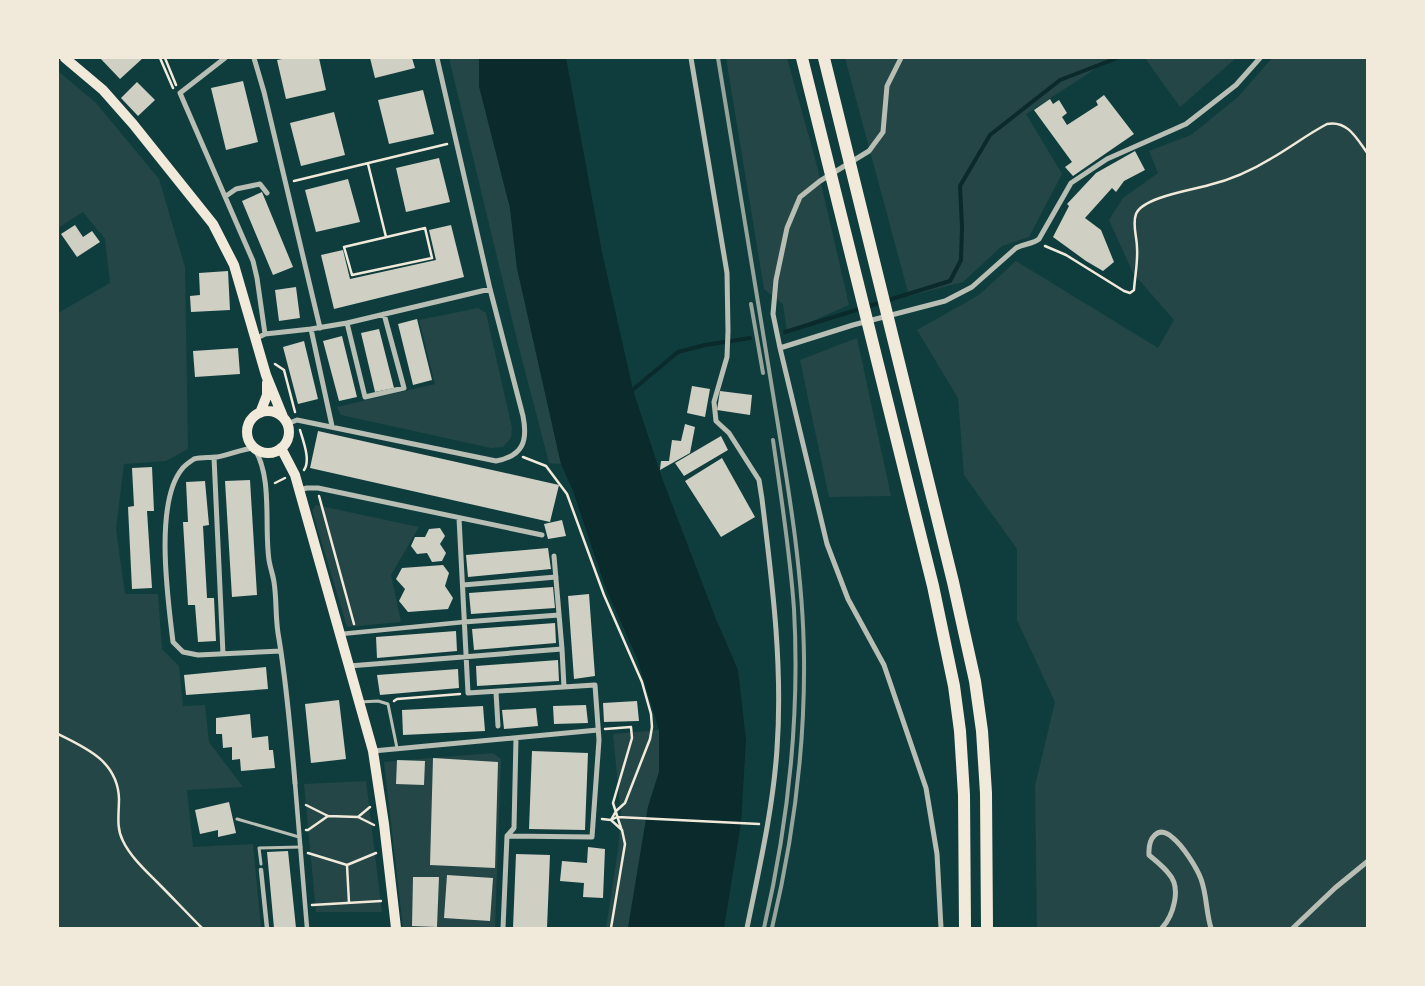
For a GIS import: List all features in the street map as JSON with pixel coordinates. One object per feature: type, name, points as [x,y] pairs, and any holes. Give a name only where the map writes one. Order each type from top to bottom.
[{"type":"highway","points":[[802,58],[933,586],[954,686],[960,731],[964,795],[965,928]]},
{"type":"highway","points":[[824,58],[960,611],[974,681],[982,731],[986,793],[987,928]]},
{"type":"main road","points":[[64,58],[103,90],[133,124],[213,224],[234,265],[266,375],[285,421],[289,433],[281,448],[270,453],[254,448],[247,436],[247,429],[254,416],[272,411],[285,421]]},
{"type":"main road","points":[[260,413],[267,395],[266,375]]},
{"type":"main road","points":[[281,448],[299,490],[373,751],[384,824],[396,928]]},
{"type":"street","points":[[225,58],[180,93],[253,261],[265,334]]},
{"type":"street","points":[[254,58],[264,92],[320,328]]},
{"type":"street","points":[[285,421],[297,420],[332,426],[496,461],[509,458],[524,442],[526,429],[490,288],[437,58]]},
{"type":"street","points":[[690,58],[726,273],[727,356],[714,402],[716,421],[729,433],[759,480],[775,620],[778,669],[777,747],[774,783],[768,824],[747,928]]},
{"type":"street","points":[[901,58],[887,86],[883,132],[869,151],[820,181],[800,197],[787,228],[776,280],[773,314],[827,544],[848,600],[884,665],[926,788],[937,854],[941,928]]},
{"type":"street","points":[[780,348],[852,325],[945,301],[972,287],[1016,248],[1023,244],[1036,242],[1071,182],[1107,159],[1186,124],[1236,85],[1260,58]]},
{"type":"street","points":[[226,196],[236,189],[260,184],[267,193]]},
{"type":"street","points":[[255,339],[265,334],[346,323],[490,288]]},
{"type":"street","points":[[346,323],[366,397],[404,388],[384,314]]},
{"type":"street","points":[[311,329],[332,426]]},
{"type":"street","points":[[281,651],[198,654],[183,652],[173,642],[164,530],[172,489],[182,469],[193,460],[254,448],[261,460],[269,561],[274,580],[278,638],[281,651],[295,783],[307,928]]},
{"type":"street","points":[[214,457],[223,654]]},
{"type":"street","points":[[299,490],[318,488],[542,535]]},
{"type":"street","points":[[459,518],[468,693],[595,685],[599,740],[592,837],[507,836]]},
{"type":"street","points":[[554,556],[564,687]]},
{"type":"street","points":[[463,585],[556,577]]},
{"type":"street","points":[[341,634],[559,615]]},
{"type":"street","points":[[350,666],[562,649]]},
{"type":"street","points":[[496,692],[498,726]]},
{"type":"street","points":[[373,751],[598,730]]},
{"type":"street","points":[[503,928],[507,836],[514,828],[516,738]]},
{"type":"street","points":[[1162,928],[1169,921],[1173,910],[1174,886],[1171,875],[1149,855],[1148,845],[1151,838],[1158,833],[1168,834],[1174,839],[1197,871],[1201,879],[1210,928]]},
{"type":"street","points":[[1293,928],[1335,888],[1368,861]]},
{"type":"street","points":[[261,870],[267,928]]},
{"type":"lane","points":[[360,702],[378,701],[388,704],[397,748]]},
{"type":"lane","points":[[236,819],[300,837]]},
{"type":"lane","points":[[261,864],[259,848],[301,847]]},
{"type":"path","points":[[160,58],[174,91],[180,93]]},
{"type":"path","points":[[165,58],[180,93]]},
{"type":"path","points":[[1036,242],[1066,255],[1130,293],[1134,290],[1137,261],[1138,245],[1134,228],[1136,213],[1142,206],[1171,195],[1219,183],[1272,159],[1327,124],[1336,122],[1345,126],[1353,133],[1368,154]]},
{"type":"path","points":[[286,183],[456,142]]},
{"type":"path","points":[[368,164],[386,238]]},
{"type":"path","points":[[425,228],[432,258],[352,275],[344,247],[386,238],[425,228]]},
{"type":"path","points":[[515,453],[546,466],[567,494],[604,595],[642,682],[651,714],[650,740],[625,803],[616,811],[611,820]]},
{"type":"path","points":[[318,488],[321,506],[357,632]]},
{"type":"path","points":[[388,704],[397,699],[468,693]]},
{"type":"path","points":[[598,730],[631,727],[632,738],[613,803],[625,844],[611,928]]},
{"type":"path","points":[[58,734],[92,752],[112,771],[119,797],[118,830],[123,842],[140,866],[202,928]]},
{"type":"path","points":[[297,806],[306,805],[328,816],[358,817],[371,825],[384,824]]},
{"type":"path","points":[[299,831],[308,830],[328,816]]},
{"type":"path","points":[[594,818],[611,820],[617,817],[768,824]]},
{"type":"path","points":[[611,820],[622,830]]},
{"type":"path","points":[[301,853],[311,852],[347,865],[375,853],[387,852]]},
{"type":"path","points":[[347,865],[349,903]]},
{"type":"path","points":[[305,906],[393,901]]},
{"type":"shaded area","points":[[449,58],[479,58],[479,86],[510,208],[517,268],[561,464],[549,463],[518,344]]},
{"type":"shaded area","points":[[479,58],[566,58],[602,252],[633,390],[662,478],[716,619],[738,670],[746,740],[741,823],[724,928],[628,928],[648,807],[659,772],[659,730],[637,658],[606,589],[573,491],[561,464],[517,268],[510,208],[479,86]]},
{"type":"shaded area","points":[[726,58],[787,58],[817,166],[849,305],[787,332],[783,304],[764,289]]},
{"type":"shaded area","points":[[845,58],[1112,58],[1026,114],[1062,174],[1029,237],[1002,246],[963,282],[909,296]]},
{"type":"shaded area","points":[[1145,58],[1236,58],[1180,107]]},
{"type":"shaded area","points":[[1272,58],[1367,58],[1367,928],[1037,928],[1035,786],[1055,702],[1017,620],[1017,549],[964,475],[958,398],[917,330],[979,295],[1016,261],[1158,348],[1174,320],[1133,273],[1109,220],[1123,198],[1158,173],[1149,151],[1191,135],[1238,97]]},
{"type":"shaded area","points":[[58,71],[96,103],[159,179],[185,267],[188,449],[166,461],[124,464],[116,529],[125,594],[158,594],[162,649],[179,666],[183,706],[205,705],[209,742],[243,787],[187,790],[193,847],[253,844],[261,928],[58,928],[58,313],[110,283],[105,239],[83,212],[58,228]]},
{"type":"shaded area","points":[[478,308],[486,313],[512,428],[511,438],[503,447],[491,448],[341,415],[337,407],[435,384],[419,320]]},
{"type":"shaded area","points":[[857,338],[891,496],[829,497],[800,360]]},
{"type":"shaded area","points":[[316,505],[419,527],[391,575],[401,622],[347,627],[312,510]]},
{"type":"shaded area","points":[[659,730],[659,772],[648,807],[628,928],[606,928],[618,850],[621,815],[613,734]]},
{"type":"shaded area","points":[[493,753],[501,759],[495,928],[403,928],[384,762]]},
{"type":"shaded area","points":[[366,781],[382,912],[316,912],[304,784]]},
{"type":"building","points":[[100,58],[143,58],[120,79]]},
{"type":"building","points":[[287,58],[319,58],[326,90],[286,99],[277,60]]},
{"type":"building","points":[[370,58],[412,58],[415,68],[375,78]]},
{"type":"building","points":[[243,81],[258,142],[226,150],[211,88]]},
{"type":"building","points":[[137,82],[155,100],[138,116],[121,98]]},
{"type":"building","points":[[423,90],[434,134],[389,144],[378,100]]},
{"type":"building","points":[[1104,95],[1134,134],[1073,176],[1065,167],[1072,162],[1034,110],[1050,99],[1053,104],[1059,100],[1067,113],[1062,117],[1067,125],[1098,105],[1096,101]]},
{"type":"building","points":[[334,112],[345,155],[301,166],[290,123]]},
{"type":"building","points":[[1135,151],[1145,170],[1124,181],[1116,192],[1112,188],[1085,218],[1101,230],[1114,262],[1103,271],[1053,237],[1069,206],[1067,204],[1096,173]]},
{"type":"building","points":[[439,158],[450,202],[406,212],[396,168]]},
{"type":"building","points":[[348,179],[360,222],[316,232],[305,190]]},
{"type":"building","points":[[262,192],[293,267],[273,275],[242,201]]},
{"type":"building","points":[[75,225],[83,237],[92,231],[100,242],[77,257],[61,234]]},
{"type":"building","points":[[451,225],[464,277],[334,309],[321,255],[343,250],[350,279],[436,260],[429,230]]},
{"type":"building","points":[[228,271],[230,310],[191,312],[190,296],[200,295],[199,273]]},
{"type":"building","points":[[296,287],[300,318],[279,321],[275,290]]},
{"type":"building","points":[[417,319],[432,380],[413,385],[398,324]]},
{"type":"building","points":[[379,329],[394,388],[375,392],[361,333]]},
{"type":"building","points":[[342,336],[357,397],[339,401],[323,341]]},
{"type":"building","points":[[304,341],[318,399],[298,404],[283,347]]},
{"type":"building","points":[[238,348],[240,374],[195,377],[193,351]]},
{"type":"building","points":[[692,386],[710,389],[705,417],[687,413]]},
{"type":"building","points":[[720,391],[752,395],[750,415],[717,410]]},
{"type":"building","points":[[685,424],[695,427],[690,453],[660,470],[661,461],[669,461],[672,440],[681,441]]},
{"type":"building","points":[[318,431],[559,485],[550,522],[310,468]]},
{"type":"building","points":[[721,436],[728,450],[684,476],[675,463]]},
{"type":"building","points":[[722,458],[755,517],[721,537],[685,481]]},
{"type":"building","points":[[152,467],[154,511],[147,511],[152,588],[132,589],[128,507],[134,506],[132,468]]},
{"type":"building","points":[[250,480],[257,595],[232,597],[225,481]]},
{"type":"building","points":[[205,481],[209,525],[203,526],[207,598],[214,598],[216,641],[198,642],[195,605],[188,605],[183,522],[188,522],[186,482]]},
{"type":"building","points":[[562,520],[566,536],[548,539],[544,524]]},
{"type":"building","points":[[440,528],[445,536],[440,544],[446,553],[442,561],[432,562],[427,553],[417,554],[411,546],[415,537],[425,537],[429,529]]},
{"type":"building","points":[[548,548],[551,569],[468,577],[466,555]]},
{"type":"building","points":[[443,565],[449,573],[445,586],[453,598],[448,609],[408,612],[399,601],[405,589],[396,579],[402,568]]},
{"type":"building","points":[[553,587],[555,608],[471,614],[469,593]]},
{"type":"building","points":[[589,594],[595,676],[574,679],[568,596]]},
{"type":"building","points":[[555,623],[556,643],[474,650],[472,629]]},
{"type":"building","points":[[456,631],[457,651],[377,658],[376,637]]},
{"type":"building","points":[[558,660],[559,681],[477,686],[476,666]]},
{"type":"building","points":[[266,667],[268,689],[186,695],[184,675]]},
{"type":"building","points":[[458,669],[459,688],[380,695],[377,675]]},
{"type":"building","points":[[339,700],[346,759],[311,763],[305,704]]},
{"type":"building","points":[[637,701],[639,721],[604,722],[603,703]]},
{"type":"building","points":[[586,705],[588,723],[554,724],[553,706]]},
{"type":"building","points":[[483,706],[485,731],[403,735],[402,710]]},
{"type":"building","points":[[536,708],[538,726],[504,729],[502,710]]},
{"type":"building","points":[[250,714],[252,738],[268,736],[269,750],[273,750],[275,768],[241,771],[240,759],[232,760],[232,747],[223,748],[222,734],[216,734],[216,718]]},
{"type":"building","points":[[532,751],[588,753],[585,830],[529,829]]},
{"type":"building","points":[[433,758],[498,762],[495,868],[430,865]]},
{"type":"building","points":[[397,760],[425,761],[424,785],[396,784]]},
{"type":"building","points":[[229,802],[236,833],[218,837],[218,830],[200,834],[195,810]]},
{"type":"building","points":[[588,847],[605,849],[603,898],[583,897],[584,883],[560,881],[562,861],[587,863]]},
{"type":"building","points":[[288,851],[296,928],[274,928],[267,852]]},
{"type":"building","points":[[516,854],[550,855],[547,928],[513,928]]},
{"type":"building","points":[[447,875],[493,878],[490,921],[444,918]]},
{"type":"building","points":[[413,877],[439,877],[437,927],[412,926]]},
{"type":"waterway","points":[[785,332],[950,281],[961,260],[960,186],[990,135],[1060,80],[1117,58]]},
{"type":"waterway","points":[[630,392],[678,352],[705,345],[750,338]]},
{"type":"railway","points":[[718,58],[789,492],[801,591],[804,691],[800,760],[792,828],[772,928]]},
{"type":"railway","points":[[751,304],[763,373]]},
{"type":"railway","points":[[764,928],[786,810],[795,689],[794,609],[785,524],[773,440]]}]
